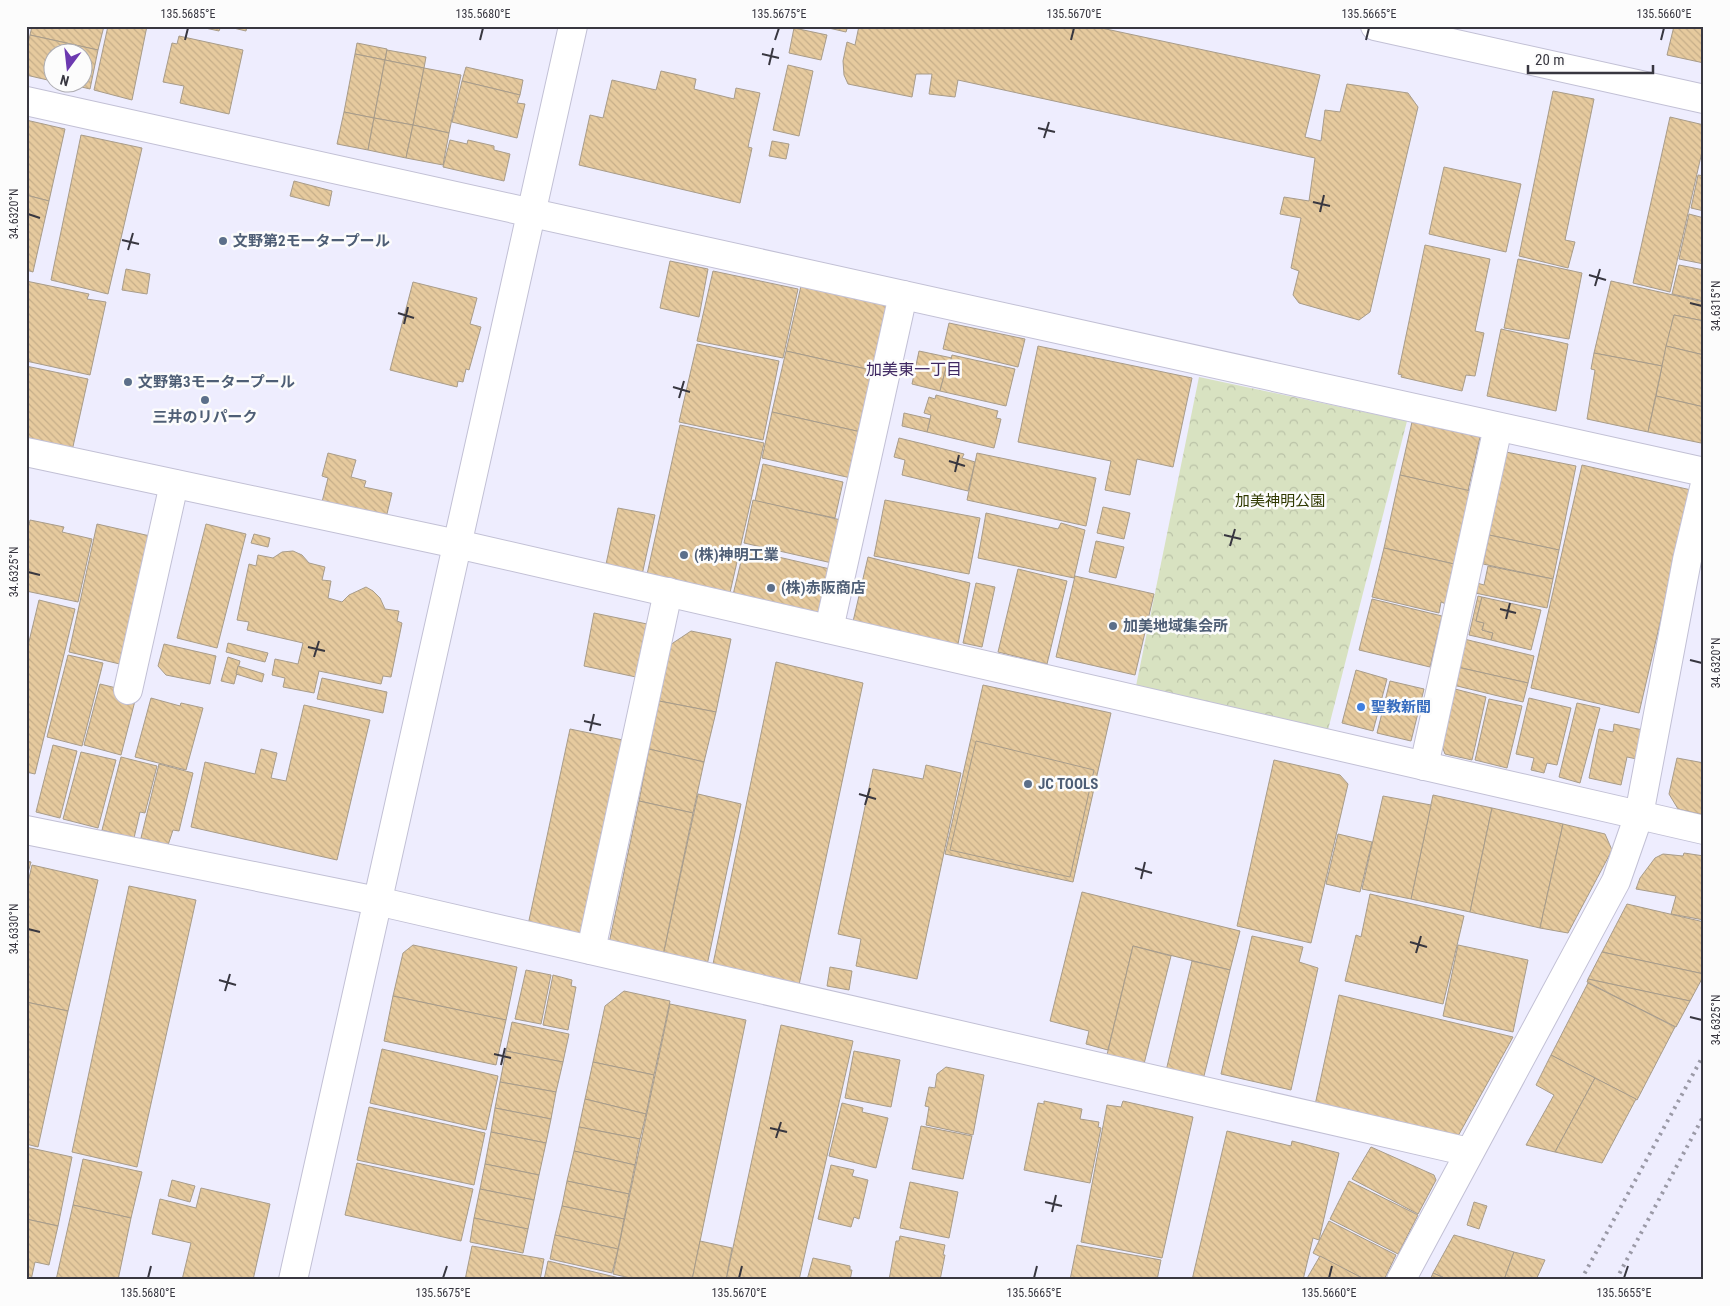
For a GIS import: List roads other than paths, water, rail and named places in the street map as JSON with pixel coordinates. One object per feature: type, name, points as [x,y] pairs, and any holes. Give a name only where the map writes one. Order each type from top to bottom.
[{"type":"street","points":[[293,1280],[573,26]]},
{"type":"street","points":[[1375,26],[1704,99]]},
{"type":"street","points":[[26,101],[1704,472]]},
{"type":"street","points":[[829,629],[903,295]]},
{"type":"street","points":[[1424,766],[1498,427]]},
{"type":"street","points":[[26,452],[457,544],[1704,830]]},
{"type":"street","points":[[128,690],[174,484]]},
{"type":"street","points":[[1401,1280],[1616,881],[1639,815],[1687,560],[1704,488]]},
{"type":"street","points":[[590,950],[668,592]]},
{"type":"street","points":[[26,830],[377,901],[1470,1152]]},
{"type":"railway","points":[[1581,1280],[1704,1054]]},
{"type":"railway","points":[[1616,1280],[1704,1115]]},
{"type":"place","name":"文野第2モータープール","points":[[223,241]]},
{"type":"place","name":"文野第3モータープール","points":[[128,382]]},
{"type":"place","name":"三井のリパーク","points":[[205,400]]},
{"type":"place","name":"(株)神明工業","points":[[684,555]]},
{"type":"place","name":"(株)赤阪商店","points":[[771,588]]},
{"type":"place","name":"加美地域集会所","points":[[1113,626]]},
{"type":"place","name":"聖教新聞","points":[[1361,707]]},
{"type":"place","name":"JC TOOLS","points":[[1028,784]]},
{"type":"district","name":"加美東一丁目","points":[[914,369]]},
{"type":"park label","name":"加美神明公園","points":[[1280,501]]}]
